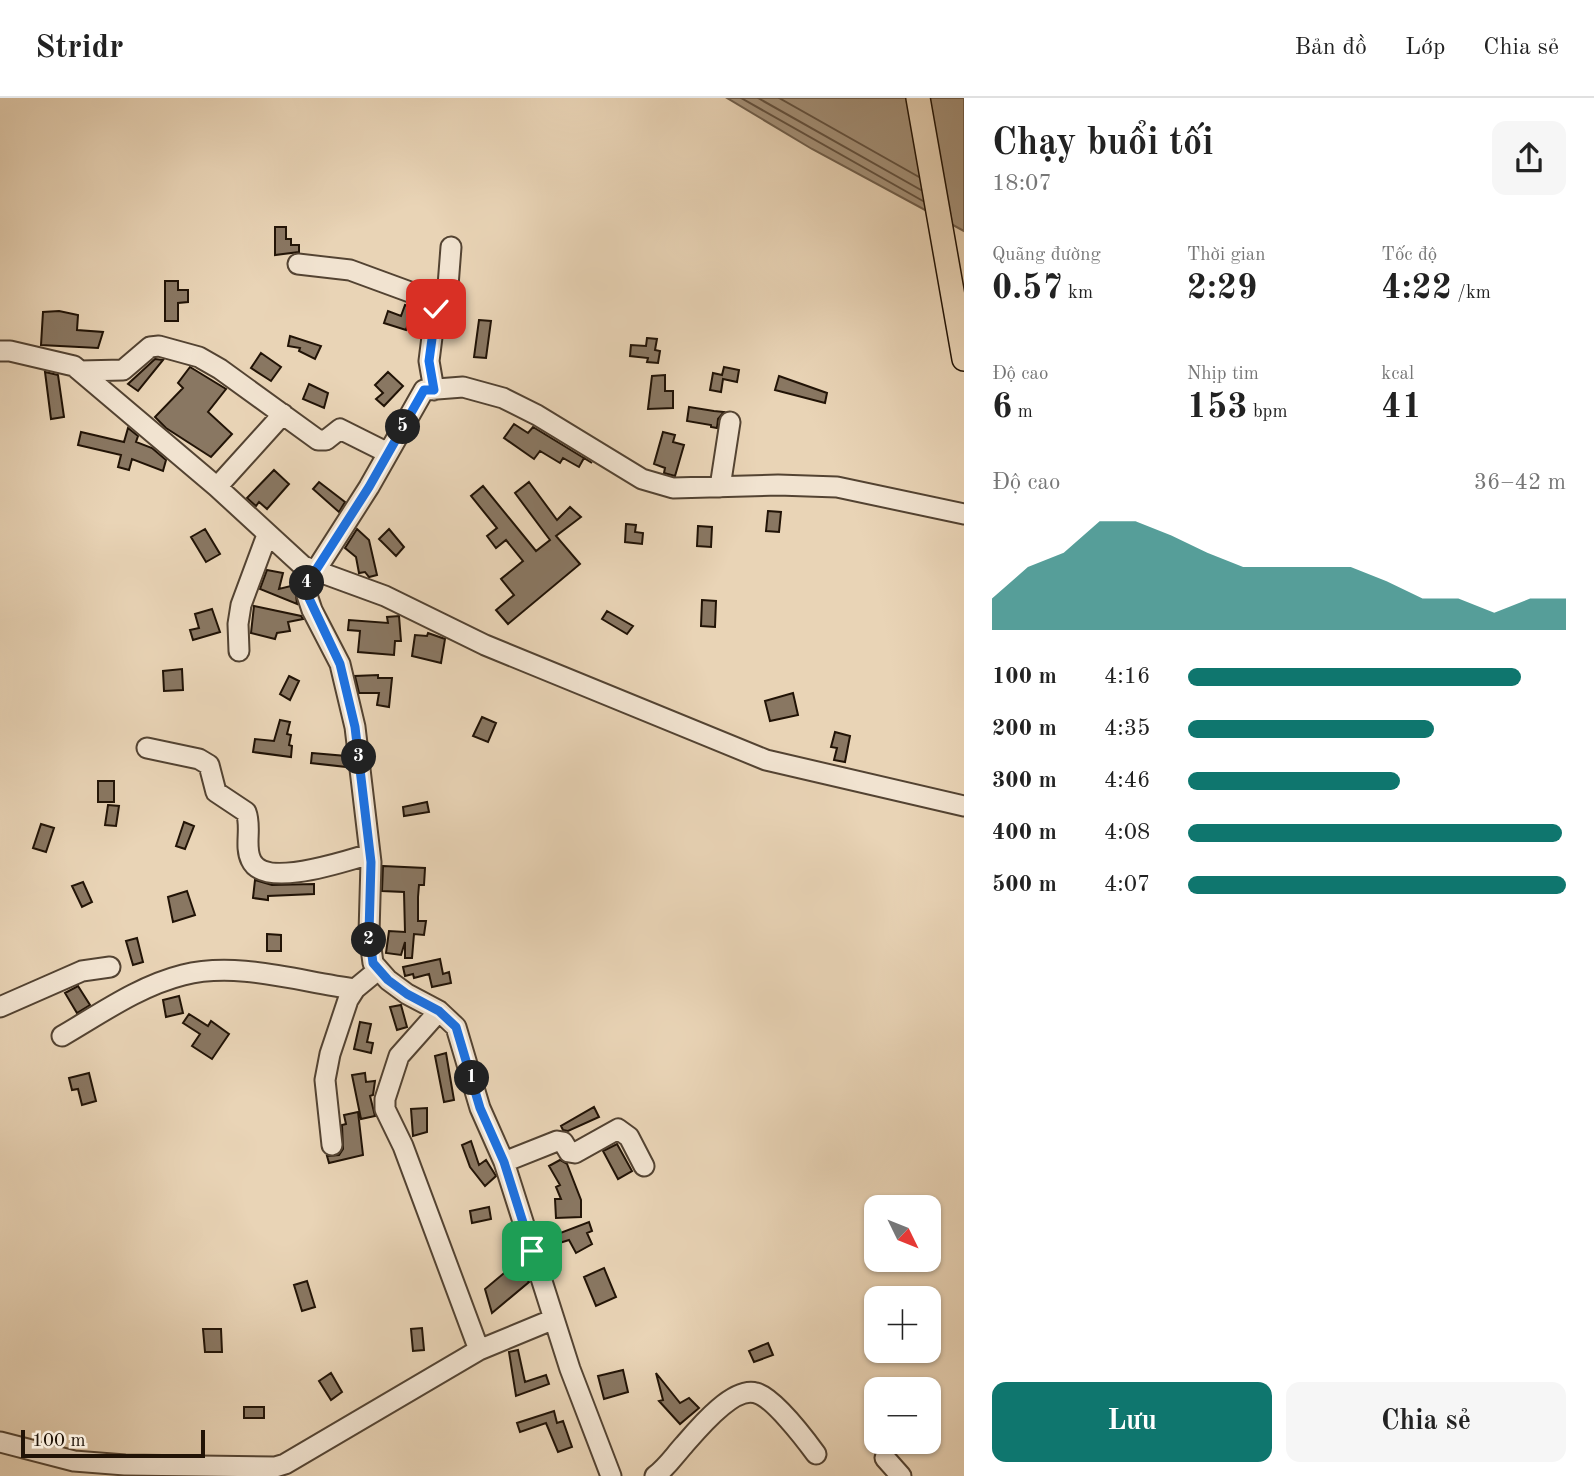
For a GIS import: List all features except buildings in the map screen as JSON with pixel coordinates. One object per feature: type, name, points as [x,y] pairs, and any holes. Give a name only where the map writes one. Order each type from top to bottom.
[{"type":"main road","points":[[918,98],[964,359]]},
{"type":"street","points":[[434,390],[429,361],[435,313],[448,286],[451,247]]},
{"type":"street","points":[[298,264],[350,270],[440,303]]},
{"type":"street","points":[[79,371],[123,370],[150,347],[159,345],[199,358],[318,440],[326,440],[340,429],[388,453]]},
{"type":"street","points":[[0,351],[74,366],[217,487],[291,558],[303,566],[386,596],[485,645],[766,760],[964,806]]},
{"type":"street","points":[[611,1476],[600,1453],[554,1319],[504,1162],[480,1108],[456,1027],[439,1011],[407,994],[378,970],[370,953],[370,854],[355,727],[340,664],[306,592],[307,584],[424,390],[463,387],[503,398],[537,415],[649,482],[680,489],[836,487],[964,514]]},
{"type":"street","points":[[217,487],[283,414]]},
{"type":"street","points":[[720,487],[730,422]]},
{"type":"street","points":[[239,651],[238,624],[241,605],[267,535]]},
{"type":"street","points":[[147,748],[199,759],[209,765],[216,792],[246,812],[249,855],[251,862],[259,869],[283,873],[303,872],[370,854]]},
{"type":"street","points":[[0,1007],[82,971],[110,967]]},
{"type":"street","points":[[332,1145],[325,1080],[330,1054],[348,1000],[355,989],[378,970]]},
{"type":"street","points":[[62,1036],[144,989],[185,975],[223,971],[355,989]]},
{"type":"street","points":[[439,1011],[399,1056],[385,1099],[385,1109],[403,1146],[480,1350]]},
{"type":"street","points":[[504,1162],[557,1141],[563,1142],[569,1152],[575,1153],[618,1129],[629,1137],[644,1166]]},
{"type":"street","points":[[0,1442],[74,1461],[125,1465],[275,1467],[296,1461],[480,1350],[554,1319]]},
{"type":"street","points":[[654,1476],[670,1464],[715,1412],[743,1393],[756,1393],[766,1399],[790,1421],[816,1454]]},
{"type":"street","points":[[886,1458],[901,1476]]},
{"type":"water","points":[[727,98],[964,98],[964,231],[812,149]]},
{"type":"route","points":[[436,309],[429,361],[434,390],[424,390],[369,487],[307,584],[306,592],[340,664],[355,727],[371,862],[369,933],[373,963],[388,980],[439,1011],[456,1027],[480,1108],[504,1162],[532,1251]]}]
